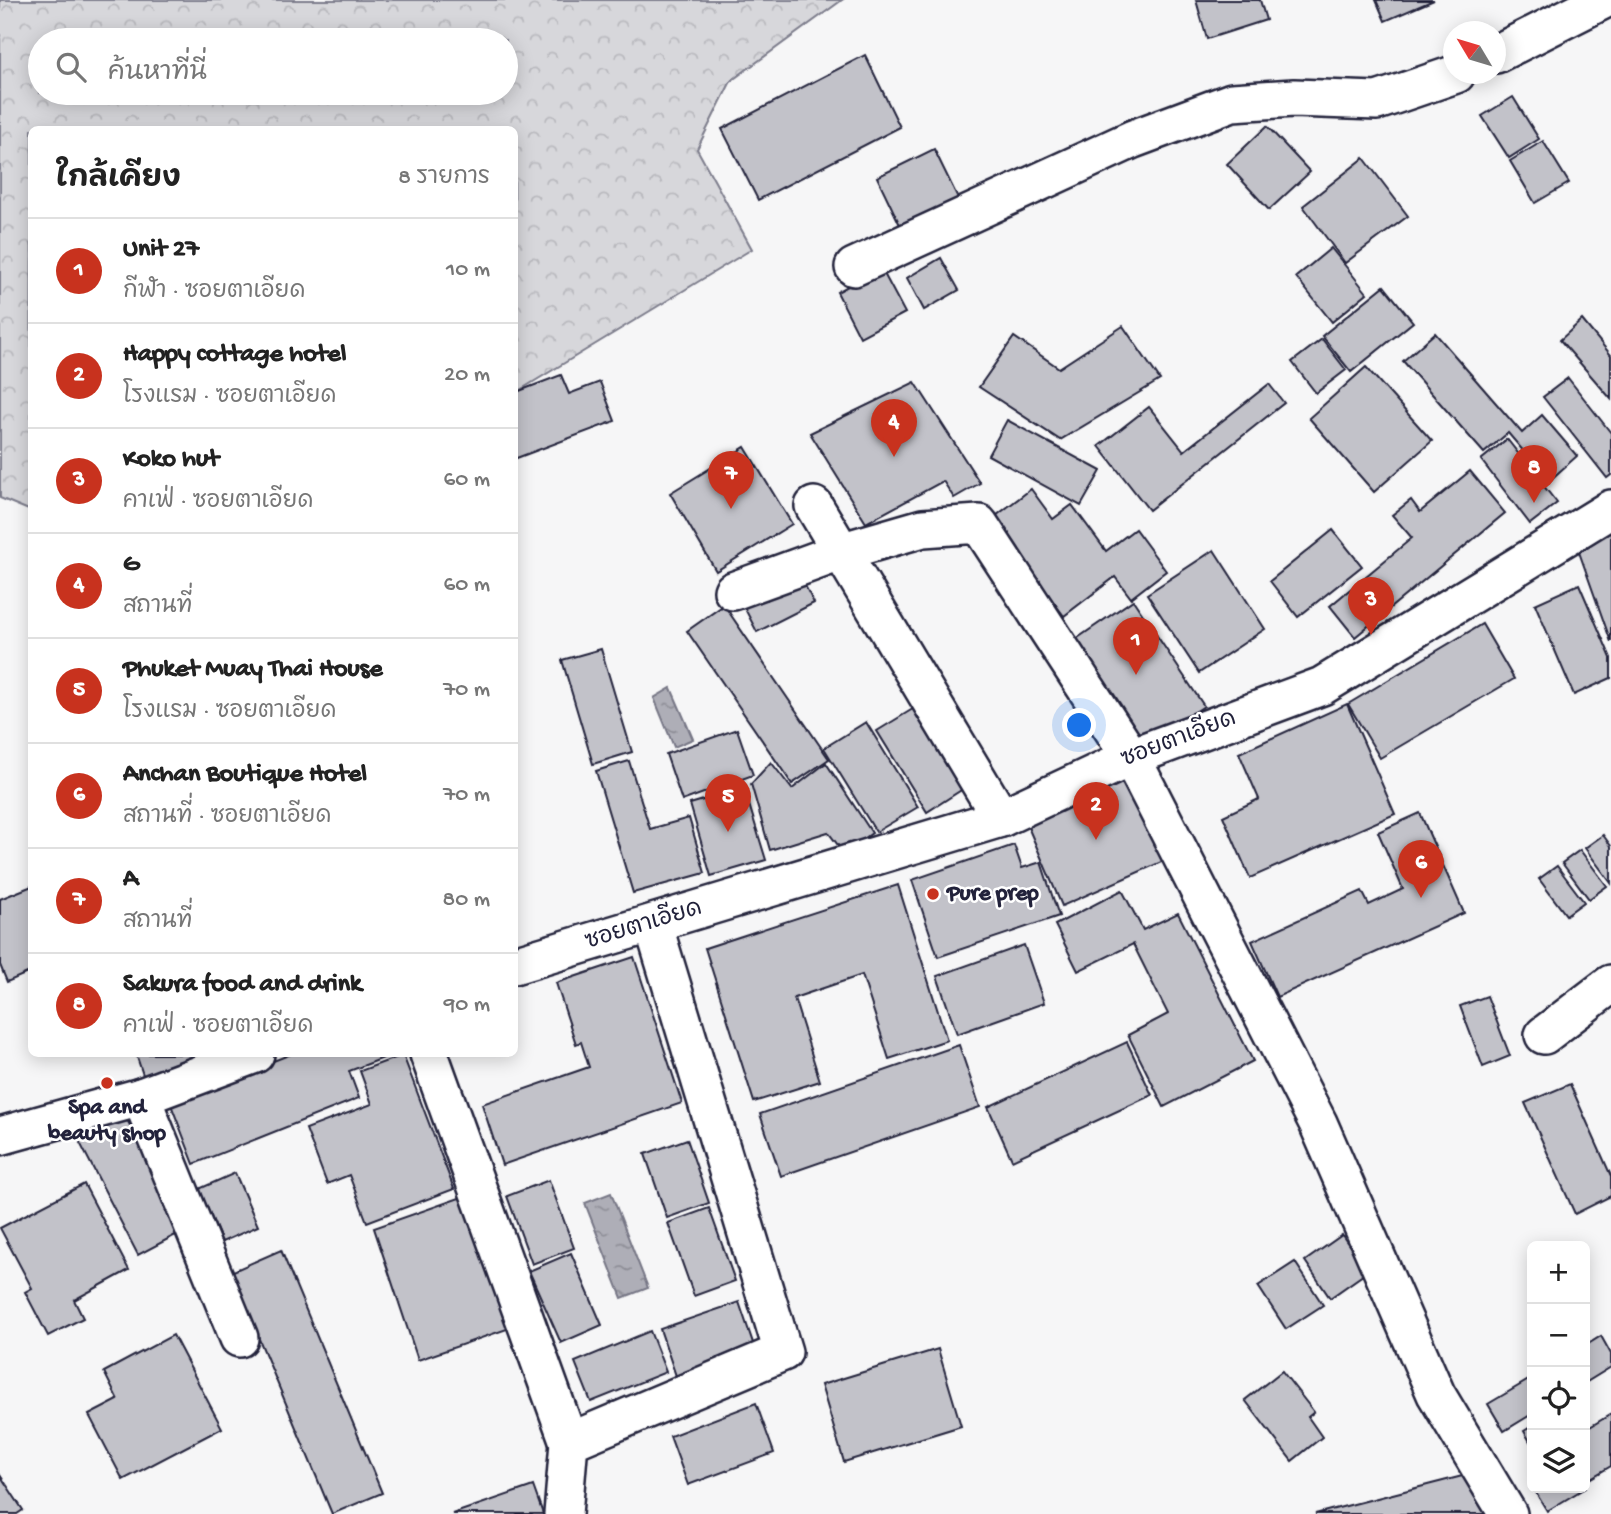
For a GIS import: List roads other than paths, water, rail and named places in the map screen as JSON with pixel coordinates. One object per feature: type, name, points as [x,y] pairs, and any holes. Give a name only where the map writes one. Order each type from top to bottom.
[{"type":"street","points":[[1506,49],[1603,0]]},
{"type":"street","points":[[854,267],[1133,139],[1232,102],[1294,98],[1377,101],[1443,79]]},
{"type":"street","points":[[814,506],[1001,818]]},
{"type":"street","name":"ซอยตาเอียด","points":[[518,964],[1001,818],[1131,757],[1322,686],[1611,509]]},
{"type":"street","points":[[733,591],[840,552],[923,528],[979,524],[1131,757],[1318,1123],[1436,1394],[1508,1514]]},
{"type":"street","points":[[569,1442],[783,1352],[653,924]]},
{"type":"street","points":[[1544,1035],[1611,984]]},
{"type":"street","points":[[0,1136],[141,1097],[247,1057]]},
{"type":"street","points":[[430,1057],[569,1442],[563,1514]]},
{"type":"street","points":[[141,1097],[239,1338]]},
{"type":"water","points":[[671,688],[693,739],[674,747],[654,698]]},
{"type":"water","points":[[611,1193],[648,1288],[622,1298],[585,1203]]},
{"type":"place","name":"G","points":[[894,457]]},
{"type":"place","name":"Sakura food and drink","points":[[1534,503]]},
{"type":"place","name":"A","points":[[731,509]]},
{"type":"place","name":"Koko hut","points":[[1371,635]]},
{"type":"place","name":"Unit 27","points":[[1136,675]]},
{"type":"place","name":"Phuket Muay Thai House","points":[[728,832]]},
{"type":"place","name":"Happy cottage hotel","points":[[1096,840]]},
{"type":"place","name":"Pure prep","points":[[933,894]]},
{"type":"place","name":"Anchan Boutique Hotel","points":[[1421,898]]},
{"type":"place","name":"Spa and beauty shop","points":[[107,1083]]}]
